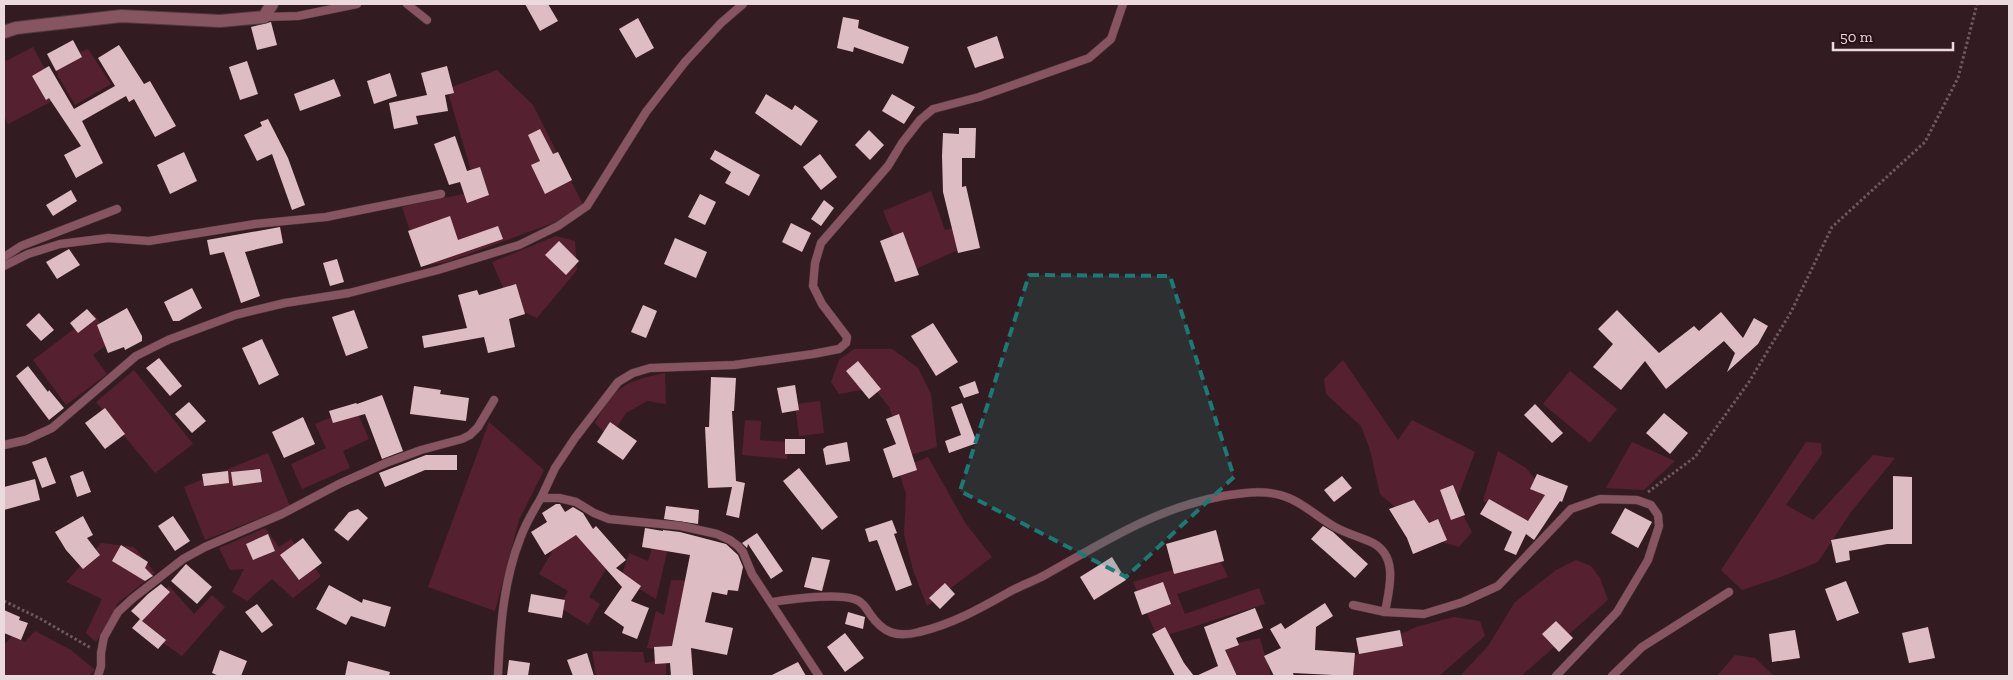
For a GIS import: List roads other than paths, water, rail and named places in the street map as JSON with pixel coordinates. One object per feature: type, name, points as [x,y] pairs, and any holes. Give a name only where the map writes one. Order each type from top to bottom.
[{"type":"street","points":[[4,32],[16,28],[121,16],[220,21],[264,17],[272,4]]},
{"type":"lane","points":[[264,17],[298,16],[357,4]]},
{"type":"lane","points":[[407,4],[427,20]]},
{"type":"lane","points":[[4,445],[26,440],[52,428],[136,356],[168,340],[235,314],[285,303],[350,293],[438,270],[519,245],[558,226],[587,206],[646,112],[685,62],[721,23],[743,4]]},
{"type":"lane","points":[[498,676],[500,635],[508,582],[519,540],[555,468],[575,438],[618,382],[650,368],[734,365],[839,349],[846,343],[847,337],[822,304],[813,286],[815,263],[821,243],[888,166],[902,143],[920,120],[934,109],[979,97],[1089,58],[1110,38],[1123,4]]},
{"type":"lane","points":[[4,266],[28,254],[60,244],[108,238],[148,241],[255,224],[326,217],[441,194]]},
{"type":"lane","points":[[4,257],[21,246],[116,209]]},
{"type":"lane","points":[[98,676],[104,637],[118,612],[183,559],[204,547],[282,514],[339,484],[386,463],[470,435],[478,427],[494,400]]},
{"type":"lane","points":[[772,602],[842,597],[856,599],[865,606],[877,623],[893,634],[917,633],[968,616],[1132,525],[1202,499],[1255,492],[1280,495],[1335,527],[1375,544],[1384,554],[1391,576],[1385,612]]},
{"type":"lane","points":[[541,498],[559,498],[576,502],[594,513],[609,519],[681,526],[717,534],[730,540],[743,552],[752,574],[819,676]]},
{"type":"lane","points":[[1353,605],[1385,612],[1424,614],[1463,602],[1498,586],[1571,510],[1600,499],[1637,500],[1651,505],[1658,516],[1658,533],[1648,560],[1617,612],[1556,676]]},
{"type":"lane","points":[[1612,676],[1642,647],[1729,592]]}]
